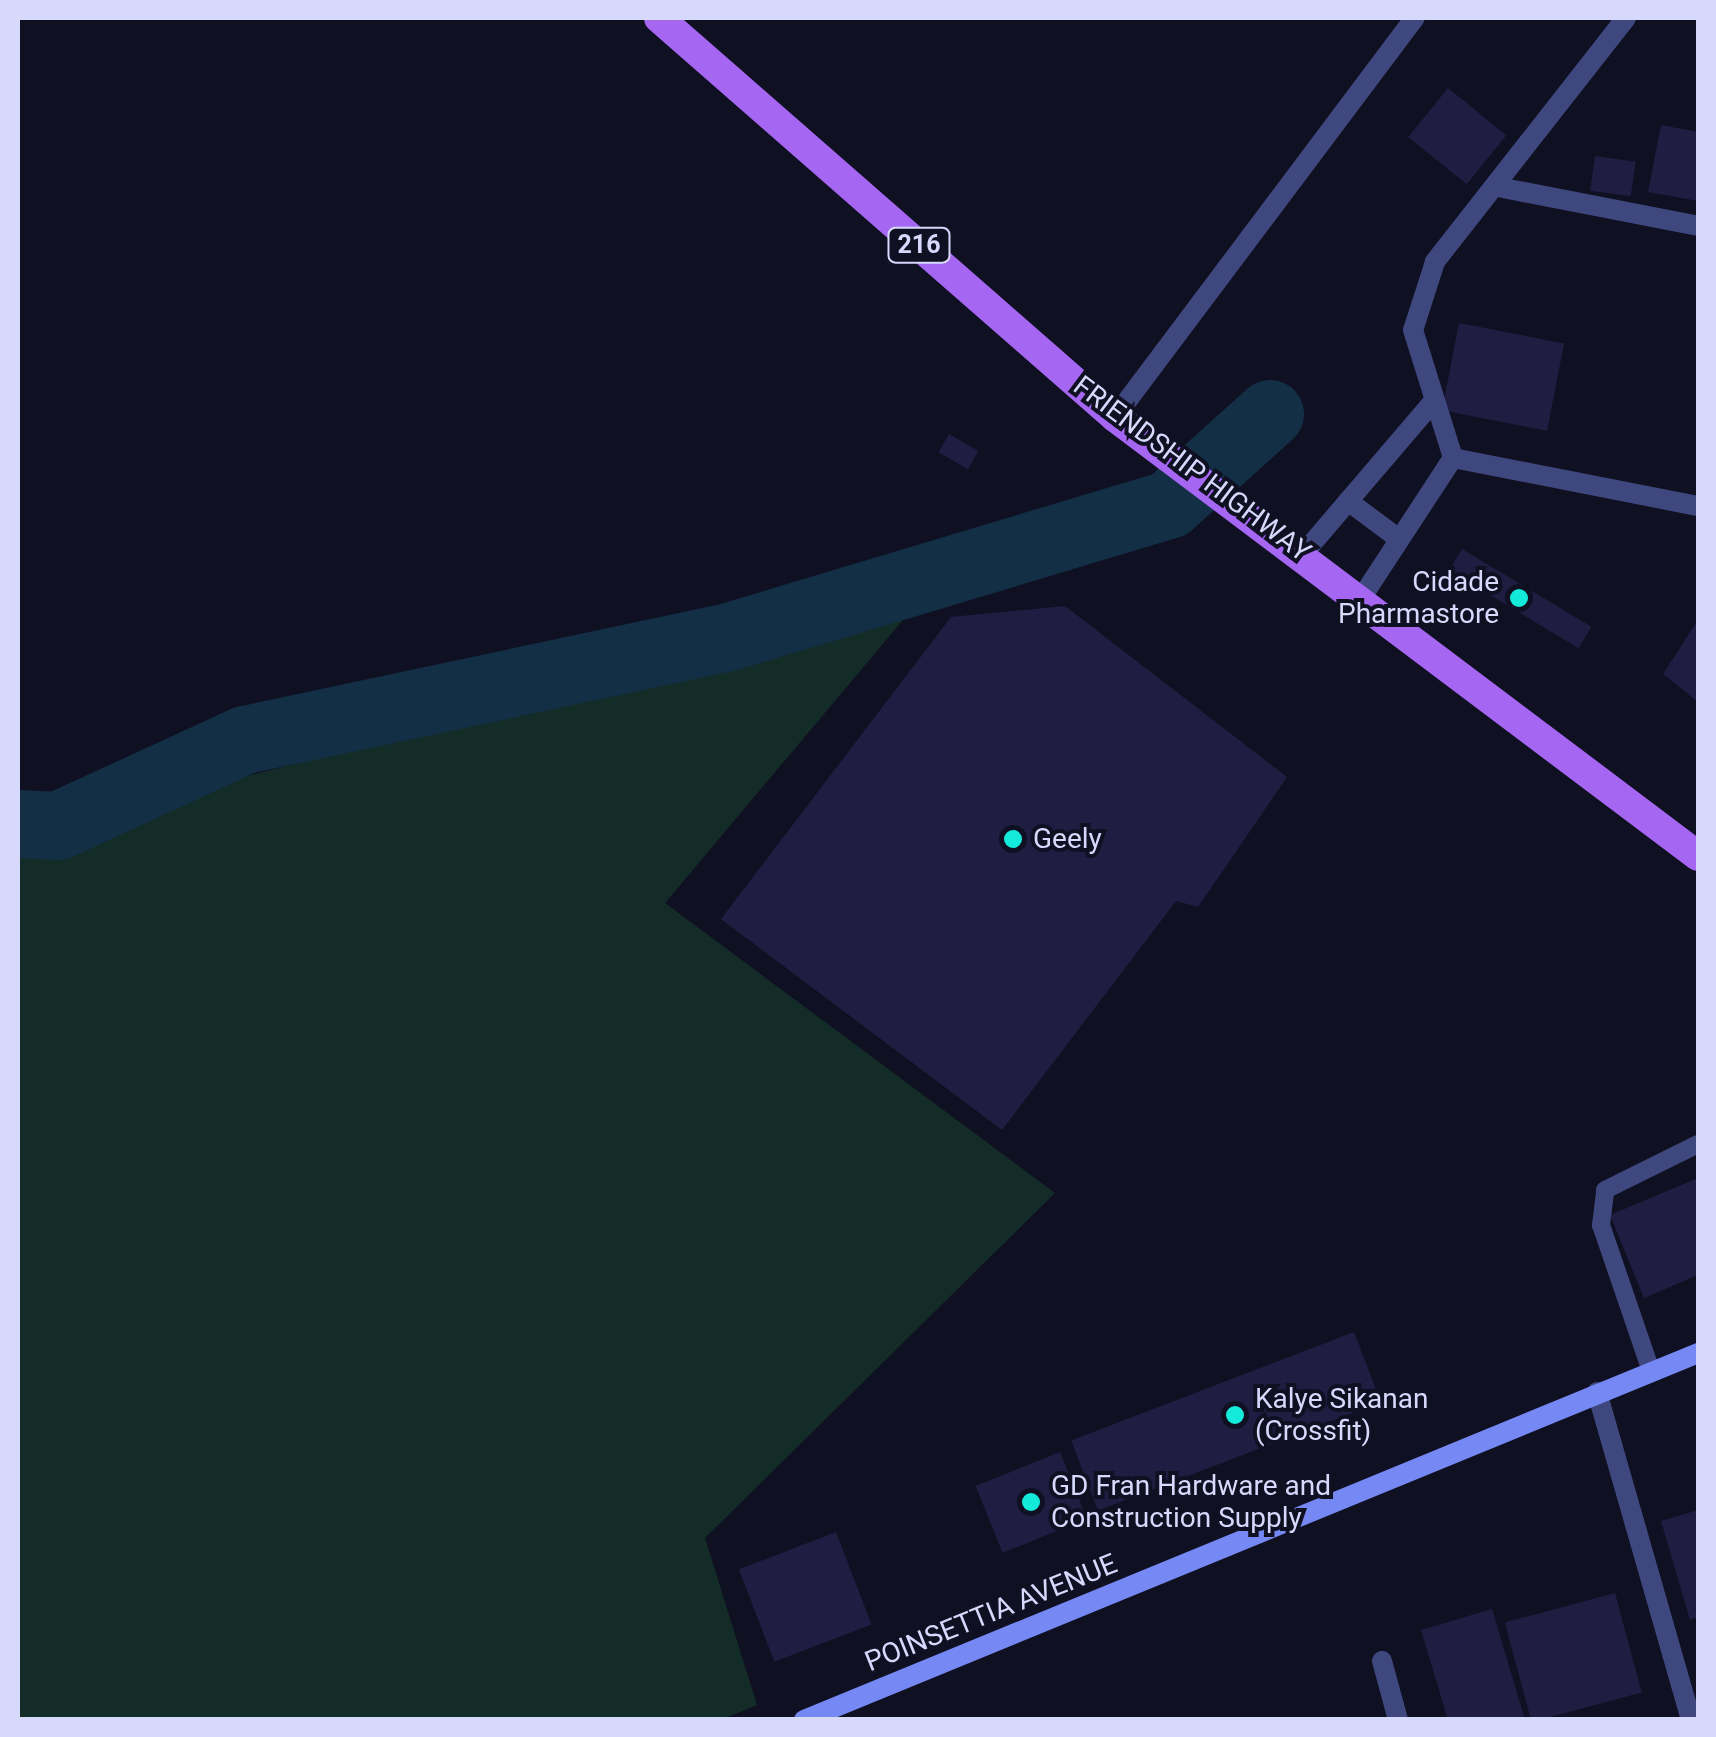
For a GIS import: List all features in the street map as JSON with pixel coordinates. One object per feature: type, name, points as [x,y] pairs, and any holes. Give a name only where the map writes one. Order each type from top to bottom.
[{"type":"main road","name":"FRIENDSHIP HIGHWAY","points":[[660,18],[1115,416],[1181,468],[1304,554],[1698,856]]},
{"type":"main road","name":"POINSETTIA AVENUE","points":[[804,1720],[1698,1353]]},
{"type":"street","points":[[1115,416],[1415,18]]},
{"type":"street","points":[[1453,458],[1431,404],[1415,317],[1435,262],[1498,187],[1626,18]]},
{"type":"street","points":[[1498,187],[1698,226]]},
{"type":"street","points":[[1304,554],[1431,404]]},
{"type":"street","points":[[1453,458],[1698,506]]},
{"type":"street","points":[[1360,600],[1453,458]]},
{"type":"street","points":[[1348,501],[1399,539]]},
{"type":"street","points":[[1597,1392],[1690,1720]]},
{"type":"street","points":[[1382,1661],[1398,1720]]},
{"type":"lane","points":[[1650,1371],[1601,1225],[1605,1190],[1620,1176],[1698,1144]]},
{"type":"green space","points":[[929,589],[665,903],[1055,1193],[705,1538],[757,1705],[721,1720],[18,1719],[18,823],[125,807],[561,696]]},
{"type":"building","points":[[1448,88],[1506,135],[1467,184],[1408,137]]},
{"type":"building","points":[[1661,125],[1698,132],[1698,201],[1648,192]]},
{"type":"building","points":[[1595,156],[1636,162],[1631,196],[1590,191]]},
{"type":"building","points":[[1459,323],[1564,343],[1547,431],[1442,410]]},
{"type":"building","points":[[949,434],[978,451],[968,469],[938,452]]},
{"type":"building","points":[[1462,549],[1591,627],[1579,648],[1449,570]]},
{"type":"building","name":"Geely","points":[[1065,606],[1287,777],[1198,907],[1176,901],[1002,1130],[721,919],[951,617]]},
{"type":"building","points":[[1698,620],[1698,702],[1663,674]]},
{"type":"building","points":[[1698,1178],[1698,1275],[1644,1298],[1610,1215]]},
{"type":"building","points":[[1354,1332],[1381,1402],[1098,1511],[1071,1441]]},
{"type":"building","name":"GD Fran Hardware and Construction Supply","points":[[1060,1452],[1087,1519],[1003,1553],[976,1486]]},
{"type":"building","points":[[1698,1510],[1698,1617],[1690,1620],[1661,1521]]},
{"type":"building","points":[[836,1532],[871,1624],[774,1662],[739,1569]]},
{"type":"building","points":[[1615,1593],[1642,1692],[1531,1720],[1505,1623]]},
{"type":"building","points":[[1492,1609],[1525,1720],[1448,1720],[1421,1630]]},
{"type":"waterway","points":[[18,824],[58,826],[245,740],[722,639],[1169,505],[1270,414]]},
{"type":"place","name":"Cidade Pharmastore","points":[[1519,598]]},
{"type":"place","name":"Geely","points":[[1013,839]]},
{"type":"place","name":"Kalye Sikanan (Crossfit)","points":[[1235,1415]]},
{"type":"place","name":"GD Fran Hardware and Construction Supply","points":[[1031,1502]]}]
